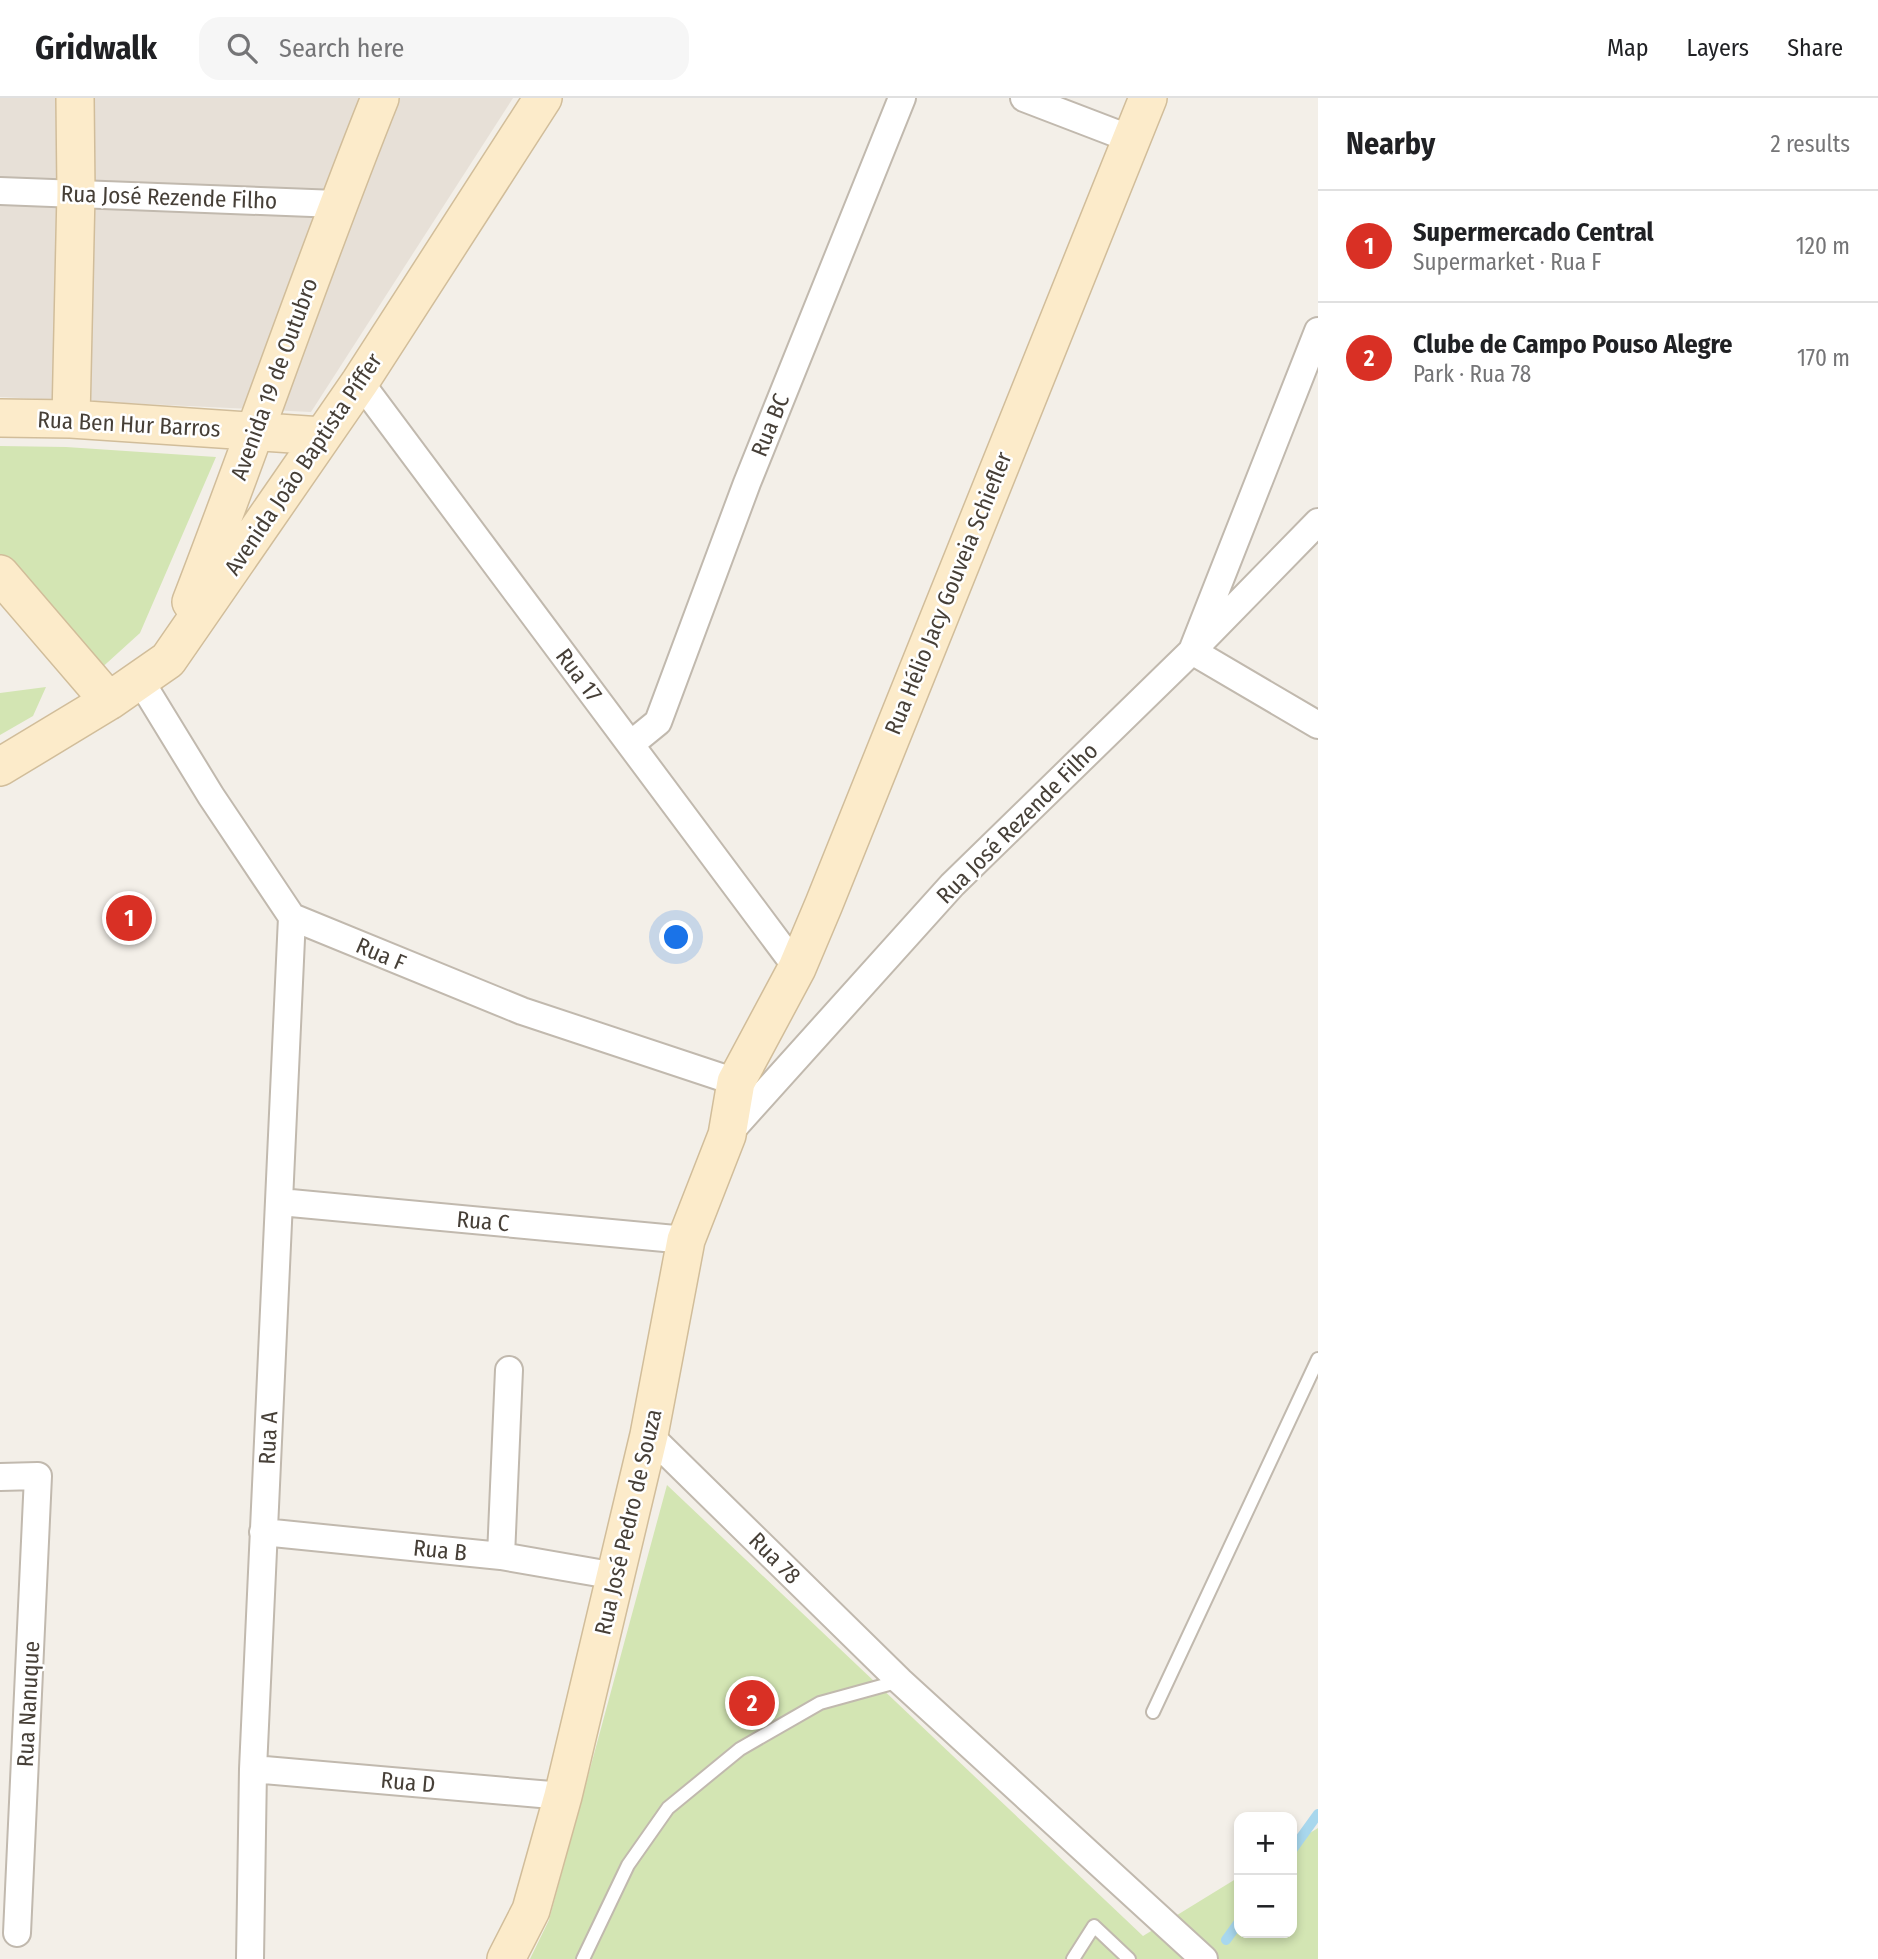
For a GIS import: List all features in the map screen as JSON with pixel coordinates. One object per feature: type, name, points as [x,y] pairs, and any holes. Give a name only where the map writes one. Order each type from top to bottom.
[{"type":"street","points":[[71,419],[76,192],[75,98]]},
{"type":"street","name":"Avenida 19 de Outubro","points":[[154,670],[237,483],[337,204],[380,98]]},
{"type":"street","name":"Avenida João Baptista Píffer","points":[[0,767],[109,701],[154,670],[360,382],[543,98]]},
{"type":"street","name":"Rua BC","points":[[631,744],[658,722],[747,483],[902,98]]},
{"type":"street","points":[[1024,98],[1132,139]]},
{"type":"street","name":"Rua Hélio Jacy Gouveia Schiefler","points":[[736,1082],[797,968],[1149,98]]},
{"type":"street","name":"Rua José Rezende Filho","points":[[0,191],[337,204]]},
{"type":"street","points":[[1318,331],[1192,651],[1318,725]]},
{"type":"street","name":"Rua 17","points":[[360,382],[797,968]]},
{"type":"street","name":"Rua Ben Hur Barros","points":[[0,418],[71,419],[322,436]]},
{"type":"street","points":[[237,483],[322,436]]},
{"type":"street","name":"Rua José Rezende Filho","points":[[727,1135],[952,885],[1192,651],[1318,522]]},
{"type":"street","points":[[0,574],[109,701]]},
{"type":"street","points":[[154,670],[211,796],[292,917]]},
{"type":"street","name":"Rua F","points":[[292,917],[523,1011],[736,1082]]},
{"type":"street","name":"Rua A","points":[[250,1959],[253,1769],[292,917]]},
{"type":"street","name":"Rua José Pedro de Souza","points":[[506,1959],[531,1910],[563,1796],[649,1434],[685,1240],[727,1135],[736,1082]]},
{"type":"street","name":"Rua C","points":[[280,1202],[685,1240]]},
{"type":"street","points":[[501,1556],[509,1370]]},
{"type":"street","name":"Rua 78","points":[[649,1434],[900,1681],[1204,1959]]},
{"type":"street","name":"Rua Nanuque","points":[[0,1476],[38,1476],[17,1933]]},
{"type":"street","name":"Rua B","points":[[263,1532],[501,1556],[616,1576]]},
{"type":"street","name":"Rua D","points":[[253,1769],[563,1796]]},
{"type":"lane","points":[[1153,1712],[1318,1359]]},
{"type":"lane","points":[[583,1959],[628,1865],[668,1808],[740,1749],[820,1703],[900,1681]]},
{"type":"lane","points":[[1073,1959],[1094,1926],[1129,1959]]},
{"type":"shaded area","points":[[0,98],[513,98],[311,412],[0,397]]},
{"type":"green space","points":[[0,446],[66,447],[216,457],[140,633],[97,672],[0,560]]},
{"type":"green space","points":[[46,687],[33,716],[0,735],[0,693]]},
{"type":"green space","points":[[667,1485],[1143,1936],[1234,1880],[1234,1938],[1297,1938],[1297,1841],[1318,1828],[1318,1959],[530,1959],[549,1920]]},
{"type":"waterway","points":[[1297,1843],[1318,1814]]},
{"type":"waterway","points":[[1226,1940],[1234,1929]]},
{"type":"place","name":"Supermercado Central","points":[[129,918]]},
{"type":"place","name":"Clube de Campo Pouso Alegre","points":[[752,1703]]}]
